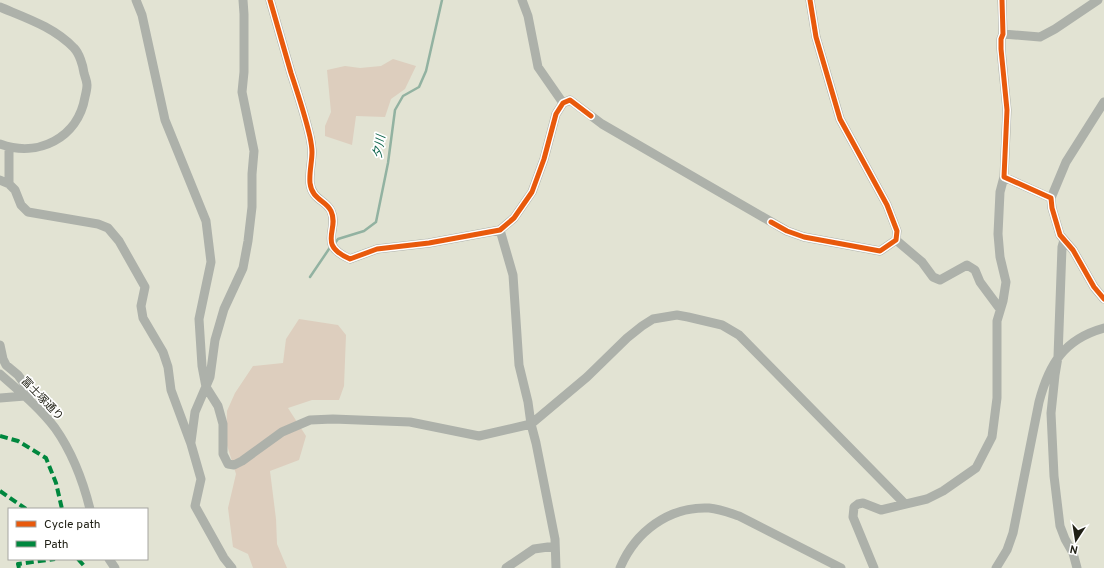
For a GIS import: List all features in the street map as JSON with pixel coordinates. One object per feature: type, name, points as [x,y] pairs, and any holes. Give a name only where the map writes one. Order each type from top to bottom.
[{"type":"street","points":[[136,0],[142,15],[165,120],[206,221],[211,262],[199,319],[202,366],[206,387],[218,406],[223,424],[223,454],[228,464],[234,465],[242,461],[282,432],[310,420],[333,419],[410,422],[479,436],[531,424],[587,377],[627,338],[642,326],[653,319],[677,314],[722,325],[739,335],[905,504]]},
{"type":"street","points":[[191,444],[195,412],[210,377],[216,334],[224,309],[243,268],[248,241],[252,206],[254,151],[242,92],[244,72],[243,0]]},
{"type":"street","points":[[270,0],[310,137],[312,151],[310,183],[314,196],[330,209],[333,217],[331,244],[340,254],[350,259],[377,249],[429,243],[500,230],[514,218],[532,192],[544,159],[556,114],[563,103],[570,100],[602,124],[787,231],[804,237],[880,251],[896,240],[897,232],[887,205],[840,119],[816,38],[810,0]]},
{"type":"street","points":[[522,0],[528,16],[538,67],[563,103]]},
{"type":"street","points":[[874,568],[853,518],[854,506],[863,503],[881,510],[927,499],[943,491],[976,468],[992,437],[997,398],[997,321],[1003,301],[1006,282],[1000,257],[998,234],[1000,192],[1004,177],[1007,110],[1001,48],[1001,39],[1003,34],[1002,0]]},
{"type":"street","points":[[1003,34],[1040,37],[1055,29],[1098,0]]},
{"type":"street","points":[[0,8],[43,25],[58,33],[76,49],[83,67],[87,85],[84,104],[78,118],[69,130],[56,141],[39,147],[26,149],[9,147],[0,144]]},
{"type":"street","points":[[1104,102],[1066,162],[1051,198],[1052,208],[1060,235],[1073,250],[1094,287],[1104,299]]},
{"type":"street","points":[[9,147],[9,184]]},
{"type":"street","points":[[1004,177],[1051,198]]},
{"type":"street","points":[[0,180],[9,184],[15,190],[21,205],[28,212],[98,224],[108,228],[119,241],[145,287],[141,306],[143,318],[163,352],[168,367],[171,390],[191,444],[200,479],[196,506],[224,558],[232,568]]},
{"type":"street","points":[[500,230],[513,275],[519,365],[528,402],[555,546],[556,568]]},
{"type":"street","points":[[896,240],[922,262],[933,277],[940,280],[967,265],[975,270],[980,282],[1000,309]]},
{"type":"street","points":[[1064,240],[1062,247],[1058,357],[1054,375],[1051,413],[1055,487],[1060,526],[1065,539],[1074,553],[1077,568]]},
{"type":"street","points":[[996,568],[1007,550],[1013,533],[1039,402],[1044,382],[1050,368],[1068,346],[1093,331],[1104,328]]},
{"type":"street","points":[[0,345],[6,365],[18,375],[26,386],[27,398],[0,398]]},
{"type":"street","name":"富士塚通り","points":[[0,374],[27,398],[55,428],[77,468],[90,508]]},
{"type":"street","points":[[620,568],[629,548],[640,535],[653,524],[664,517],[695,508],[710,508],[739,516],[841,568]]},
{"type":"street","points":[[506,568],[534,549],[555,546]]},
{"type":"shaded area","points":[[393,59],[416,66],[405,89],[391,99],[385,117],[356,116],[352,145],[325,136],[325,126],[331,112],[327,70],[345,66],[360,68],[381,66]]},
{"type":"shaded area","points":[[299,319],[338,325],[346,335],[344,386],[339,400],[312,400],[288,408],[306,436],[299,460],[270,471],[276,519],[277,544],[287,568],[253,568],[248,554],[233,547],[228,508],[236,474],[226,442],[227,411],[235,393],[253,366],[283,363],[286,339]]},
{"type":"waterway","name":"夕川","points":[[335,243],[338,239],[364,231],[376,222],[388,163],[395,110],[403,96],[419,87],[426,71],[442,0]]},
{"type":"waterway","name":"夕川","points":[[310,277],[331,246]]},
{"type":"marked path","points":[[0,436],[18,441],[46,458],[56,483],[62,508]]},
{"type":"marked path","points":[[0,491],[25,508]]},
{"type":"marked path","points":[[19,568],[18,564],[48,560]]},
{"type":"marked path","points":[[79,560],[86,568]]},
{"type":"cycle path","points":[[270,0],[310,137],[312,150],[310,179],[311,189],[313,193],[326,204],[331,211],[333,218],[331,242],[334,248],[350,259],[377,249],[429,243],[500,230],[514,218],[532,192],[544,159],[556,114],[563,103],[570,100],[591,116]]},
{"type":"cycle path","points":[[771,222],[787,231],[804,237],[880,251],[896,240],[897,231],[887,205],[840,119],[816,37],[810,0]]},
{"type":"cycle path","points":[[1002,0],[1003,34],[1001,39],[1001,49],[1007,110],[1004,177],[1051,198],[1052,208],[1060,235],[1073,250],[1094,287],[1104,299]]}]
